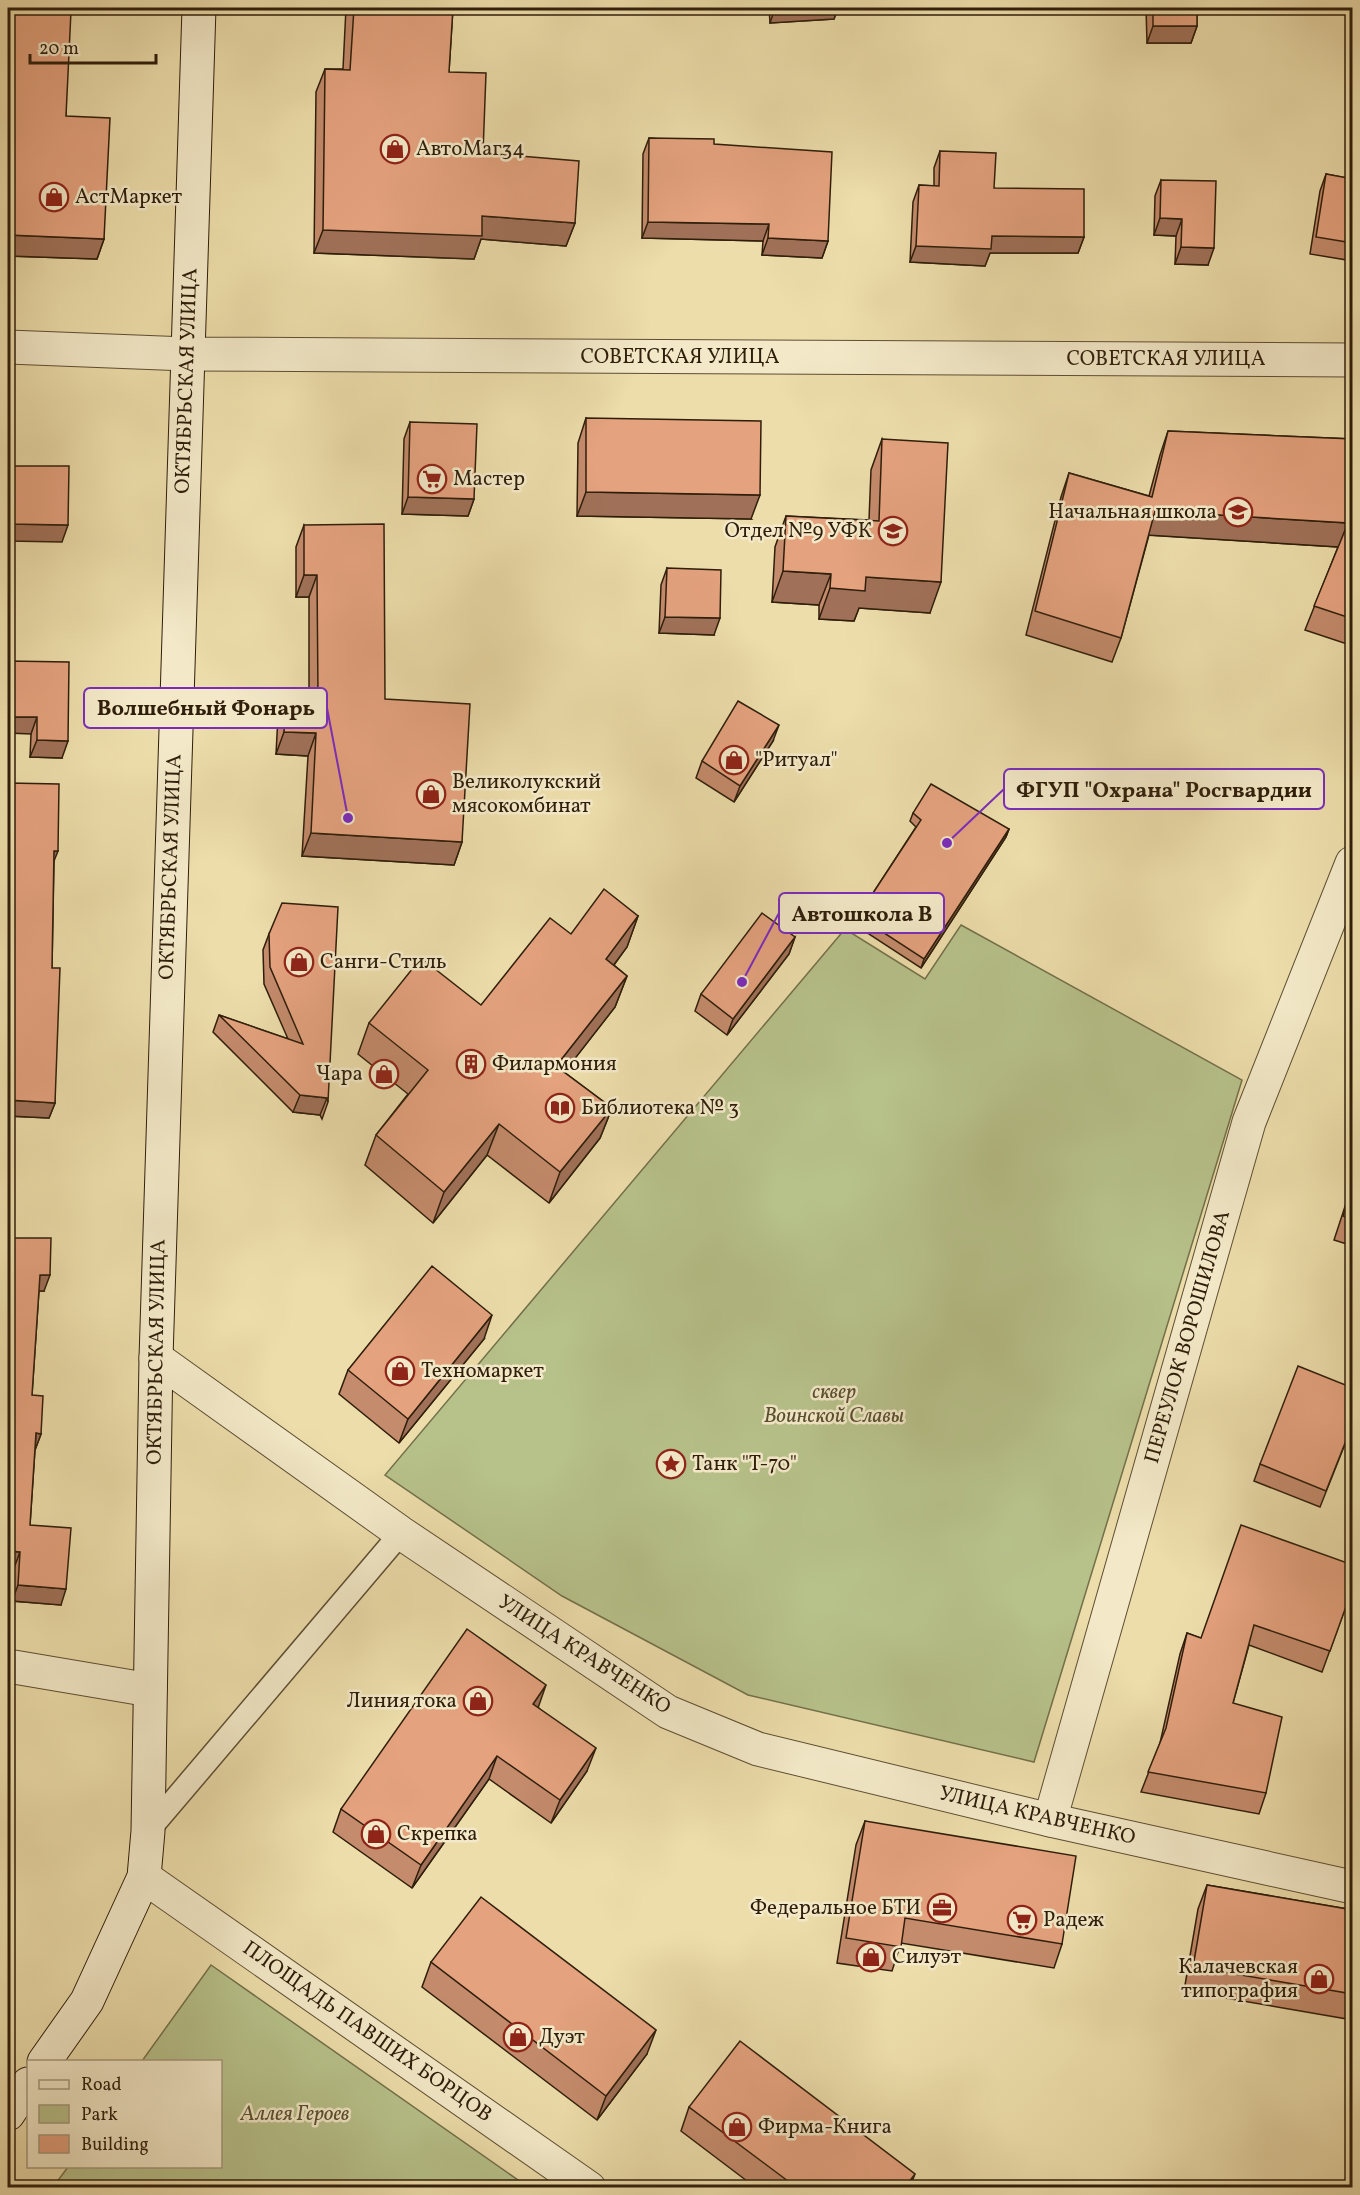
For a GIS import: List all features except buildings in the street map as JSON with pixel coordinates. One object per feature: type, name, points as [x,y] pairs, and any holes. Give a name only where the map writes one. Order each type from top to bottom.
[{"type":"street","name":"ОКТЯБРЬСКАЯ УЛИЦА","points":[[45,2060],[87,2001],[144,1877],[148,1831],[156,1358],[199,8]]},
{"type":"street","name":"СОВЕТСКАЯ УЛИЦА","points":[[8,347],[188,354],[1353,360]]},
{"type":"street","name":"ПЕРЕУЛОК ВОРОШИЛОВА","points":[[1050,1820],[1249,1122],[1353,863]]},
{"type":"street","name":"УЛИЦА КРАВЧЕНКО","points":[[156,1358],[401,1533],[668,1712],[758,1749],[1050,1820],[1353,1887]]},
{"type":"street","points":[[8,1666],[150,1690]]},
{"type":"street","name":"ПЛОЩАДЬ ПАВШИХ БОРЦОВ","points":[[144,1877],[589,2187]]},
{"type":"street","points":[[8,2114],[27,2086]]},
{"type":"lane","points":[[148,1831],[401,1533]]},
{"type":"green space","name":"сквер Воинской Славы","points":[[961,925],[1242,1080],[1034,1762],[748,1695],[562,1596],[385,1475],[845,929],[925,979]]},
{"type":"green space","name":"Аллея Героев","points":[[211,1965],[528,2187],[53,2187],[67,2168],[222,2168],[222,2060],[143,2060]]},
{"type":"place","name":"АвтоМаг34","points":[[395,149]]},
{"type":"place","name":"АстМаркет","points":[[54,197]]},
{"type":"place","name":"Мастер","points":[[432,479]]},
{"type":"place","name":"Начальная школа","points":[[1238,512]]},
{"type":"place","name":"Отдел №9 УФК","points":[[893,531]]},
{"type":"place","name":"\"Ритуал\"","points":[[734,760]]},
{"type":"place","name":"Великолукский мясокомбинат","points":[[431,794]]},
{"type":"place","name":"Волшебный Фонарь","points":[[348,818]]},
{"type":"place","name":"ФГУП \"Охрана\" Росгвардии","points":[[947,843]]},
{"type":"place","name":"Санги-Стиль","points":[[299,962]]},
{"type":"place","name":"Автошкола В","points":[[742,982]]},
{"type":"place","name":"Филармония","points":[[471,1064]]},
{"type":"place","name":"Чара","points":[[384,1074]]},
{"type":"place","name":"Библиотека № 3","points":[[560,1108]]},
{"type":"place","name":"Техномаркет","points":[[400,1371]]},
{"type":"place","name":"Танк \"Т-70\"","points":[[671,1464]]},
{"type":"place","name":"Линия тока","points":[[478,1701]]},
{"type":"place","name":"Скрепка","points":[[376,1834]]},
{"type":"place","name":"Федеральное БТИ","points":[[942,1908]]},
{"type":"place","name":"Радеж","points":[[1022,1920]]},
{"type":"place","name":"Силуэт","points":[[871,1957]]},
{"type":"place","name":"Калачевская типография","points":[[1319,1979]]},
{"type":"place","name":"Дуэт","points":[[518,2037]]},
{"type":"place","name":"Фирма-Книга","points":[[737,2127]]}]
